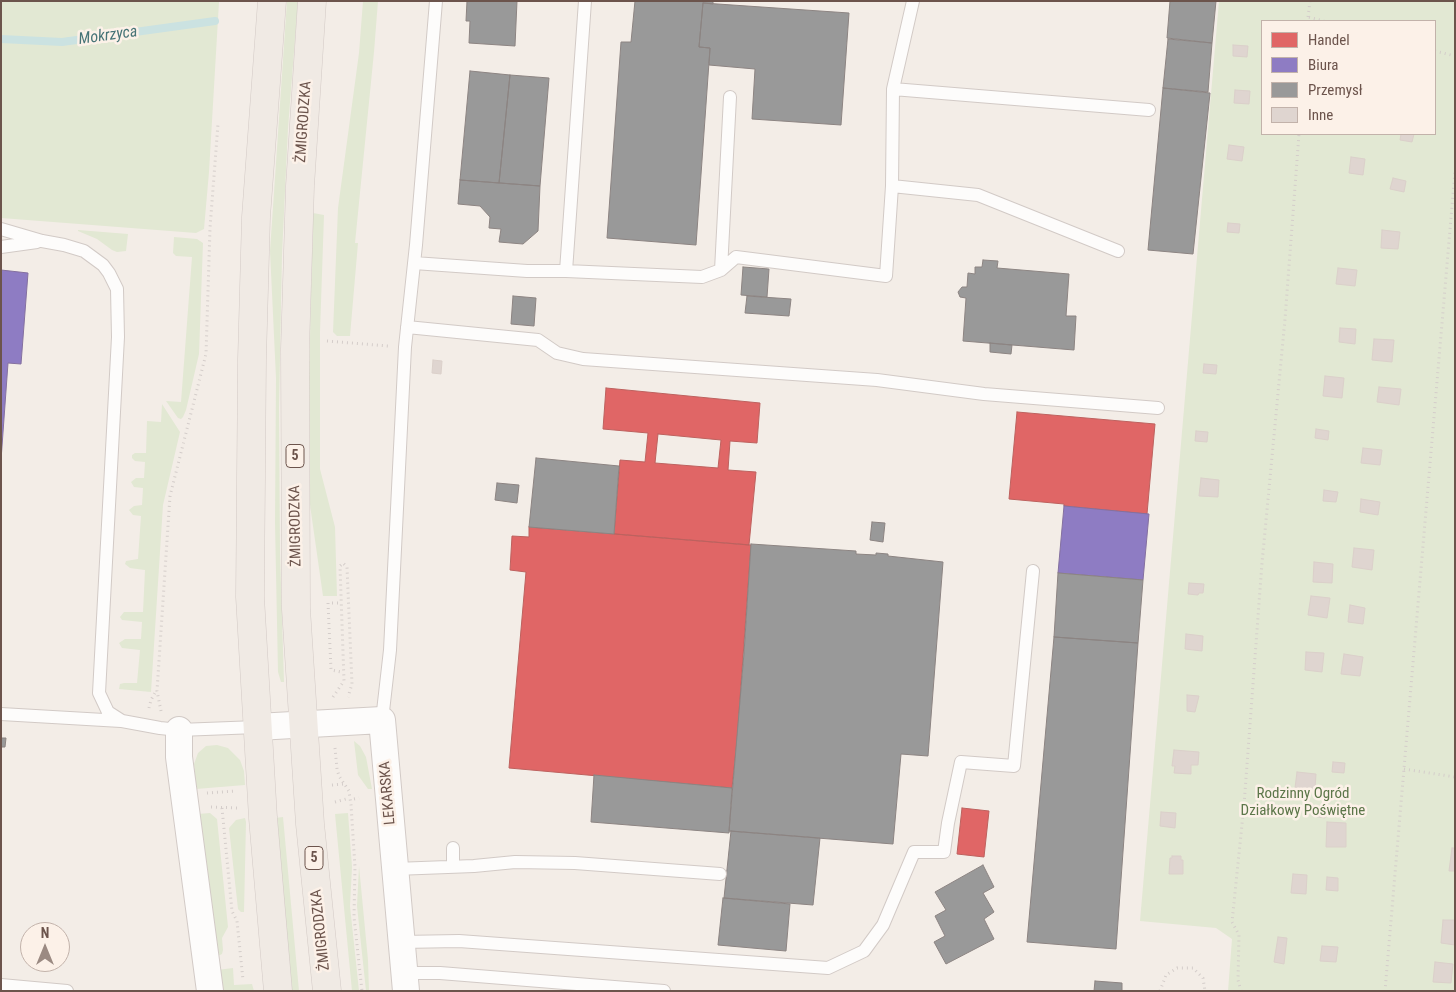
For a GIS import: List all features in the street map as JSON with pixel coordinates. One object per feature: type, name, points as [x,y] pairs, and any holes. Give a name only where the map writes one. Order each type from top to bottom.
[{"type":"main road","points":[[272,1],[256,216],[252,359],[250,597],[257,727],[278,991]]},
{"type":"main road","name":"ŻMIGRODZKA","points":[[312,1],[300,186],[295,349],[296,609],[310,824],[327,991]]},
{"type":"street","points":[[257,727],[303,726],[382,720]]},
{"type":"street","name":"LEKARSKA","points":[[382,720],[405,982]]},
{"type":"street","points":[[170,721],[179,757],[210,991]]},
{"type":"lane","points":[[382,720],[390,650],[405,347],[436,1]]},
{"type":"lane","points":[[566,271],[585,1]]},
{"type":"lane","points":[[414,263],[527,271],[702,277],[721,270],[736,257],[886,276],[892,186],[893,89],[913,1]]},
{"type":"lane","points":[[893,89],[1149,110]]},
{"type":"lane","points":[[721,270],[730,97]]},
{"type":"lane","points":[[892,186],[978,195],[1118,251]]},
{"type":"lane","points":[[1,229],[42,241],[64,244],[84,251],[94,257],[109,273],[117,289],[117,355],[99,693],[108,712],[122,721]]},
{"type":"lane","points":[[1,247],[42,241]]},
{"type":"lane","points":[[407,327],[538,340],[556,353],[584,359],[877,380],[984,394],[1158,408]]},
{"type":"lane","points":[[401,942],[459,941],[828,968],[864,951],[883,925],[914,852],[944,852],[961,762],[1014,766],[1033,571]]},
{"type":"lane","points":[[1,714],[122,721],[133,724],[170,721],[257,727]]},
{"type":"lane","points":[[453,867],[454,848]]},
{"type":"lane","points":[[395,869],[515,862],[575,863],[720,874]]},
{"type":"lane","points":[[405,982],[440,973],[664,991]]},
{"type":"lane","points":[[1,985],[67,991]]},
{"type":"path","points":[[1308,19],[1310,1]]},
{"type":"path","points":[[1436,51],[1455,56]]},
{"type":"path","points":[[170,721],[157,691],[170,496],[206,354],[210,228],[218,124]]},
{"type":"path","points":[[1241,991],[1238,980],[1239,935],[1232,922],[1244,805],[1262,563],[1285,319],[1299,135]]},
{"type":"path","points":[[1385,991],[1455,171]]},
{"type":"path","points":[[327,341],[405,347]]},
{"type":"path","points":[[331,703],[332,698],[344,681],[340,566],[343,563],[347,567],[352,684],[350,694],[345,702]]},
{"type":"path","points":[[338,603],[328,603],[331,670],[340,672]]},
{"type":"path","points":[[148,711],[151,700],[157,691]]},
{"type":"path","points":[[335,743],[336,769],[349,791],[351,805],[355,867],[354,917],[362,991]]},
{"type":"path","points":[[1404,769],[1455,776]]},
{"type":"path","points":[[330,785],[344,784]]},
{"type":"path","points":[[203,794],[238,791]]},
{"type":"path","points":[[354,799],[359,798]]},
{"type":"path","points":[[330,803],[346,799]]},
{"type":"path","points":[[222,808],[232,911],[237,921],[243,980]]},
{"type":"path","points":[[1160,991],[1166,975],[1177,968],[1193,968],[1203,978],[1205,991]]},
{"type":"green space","points":[[1,1],[229,1],[219,2],[204,229],[196,233],[1,218]]},
{"type":"green space","points":[[287,1],[298,1],[288,128],[282,255],[279,408],[280,553],[284,682],[281,682],[278,672],[275,523],[276,378],[270,251]]},
{"type":"green space","points":[[363,1],[378,1],[355,243],[358,243],[350,336],[337,336],[333,332],[338,208],[359,53]]},
{"type":"green space","name":"Rodzinny Ogród Działkowy Poświętne","points":[[1219,1],[1455,1],[1455,991],[1228,991],[1232,939],[1216,928],[1140,921]]},
{"type":"green space","points":[[313,213],[324,215],[320,332],[320,469],[335,527],[337,596],[323,596],[310,505],[309,378]]},
{"type":"green space","points":[[78,230],[128,234],[126,251],[117,252],[112,250],[97,239]]},
{"type":"green space","points":[[174,237],[197,239],[203,243],[199,354],[186,410],[181,419],[178,418],[166,401],[181,402],[192,257],[176,256],[173,253]]},
{"type":"green space","points":[[162,404],[180,432],[163,505],[151,692],[119,689],[120,684],[137,683],[140,650],[122,648],[119,643],[125,639],[141,639],[142,622],[122,620],[120,617],[124,612],[143,612],[145,570],[130,568],[125,564],[126,561],[138,559],[141,516],[133,515],[129,510],[134,506],[142,505],[143,488],[134,487],[131,482],[136,478],[144,478],[145,462],[135,461],[132,455],[135,453],[146,453],[147,421],[161,422]]},
{"type":"green space","points":[[354,741],[360,746],[366,757],[372,789],[368,789],[358,775]]},
{"type":"green space","points":[[217,745],[228,748],[240,760],[244,771],[245,785],[196,789],[194,764],[198,753],[206,746]]},
{"type":"green space","points":[[210,813],[217,819],[228,927],[222,938],[222,954],[218,956],[198,814]]},
{"type":"green space","points":[[348,813],[352,867],[350,906],[359,991],[352,991],[335,814]]},
{"type":"green space","points":[[283,817],[299,991],[292,991],[275,818]]},
{"type":"green space","points":[[245,818],[244,912],[241,912],[238,909],[229,828],[236,820]]},
{"type":"green space","points":[[359,866],[369,991],[366,991],[357,906]]},
{"type":"green space","points":[[233,968],[234,985],[252,984],[254,991],[220,991],[217,970]]},
{"type":"building: Handel","points":[[606,388],[760,403],[757,443],[730,441],[728,470],[756,472],[749,545],[614,534],[620,460],[645,462],[648,433],[603,429]],"holes":[[[658,434],[721,440],[718,468],[655,463]]]},
{"type":"building: Handel","points":[[1017,412],[1155,424],[1147,514],[1009,499]]},
{"type":"building: Handel","points":[[529,527],[751,545],[732,788],[509,768],[526,572],[510,570],[512,536],[529,537]]},
{"type":"building: Handel","points":[[962,808],[989,811],[984,857],[957,854]]},
{"type":"building: Biura","points":[[1,270],[28,273],[21,364],[8,363],[1,460]]},
{"type":"building: Biura","points":[[1064,506],[1149,514],[1143,580],[1058,573]]},
{"type":"building: Przemysł","points":[[467,1],[517,1],[515,46],[469,43],[470,21],[466,21]]},
{"type":"building: Przemysł","points":[[635,1],[713,1],[713,4],[703,3],[699,47],[710,48],[696,245],[607,238],[621,42],[631,42]]},
{"type":"building: Przemysł","points":[[1170,1],[1216,1],[1212,43],[1167,38]]},
{"type":"building: Przemysł","points":[[703,3],[849,13],[841,125],[752,119],[755,69],[709,65],[710,48],[699,47]]},
{"type":"building: Przemysł","points":[[1168,39],[1212,43],[1208,92],[1163,88]]},
{"type":"building: Przemysł","points":[[470,71],[510,75],[499,183],[460,180]]},
{"type":"building: Przemysł","points":[[510,75],[549,78],[540,186],[499,183]]},
{"type":"building: Przemysł","points":[[1163,88],[1210,93],[1193,254],[1148,250]]},
{"type":"building: Przemysł","points":[[460,180],[540,186],[538,231],[523,244],[499,242],[501,229],[489,228],[490,217],[480,206],[458,204]]},
{"type":"building: Przemysł","points":[[983,260],[998,261],[997,268],[1069,274],[1066,316],[1076,316],[1074,350],[963,341],[966,298],[960,297],[958,292],[962,287],[967,287],[968,273],[975,274],[975,267],[982,267]]},
{"type":"building: Przemysł","points":[[743,267],[769,269],[767,297],[741,295]]},
{"type":"building: Przemysł","points":[[513,296],[536,298],[534,326],[511,324]]},
{"type":"building: Przemysł","points":[[747,296],[791,299],[789,316],[745,313]]},
{"type":"building: Przemysł","points":[[990,343],[1012,345],[1011,354],[990,352]]},
{"type":"building: Przemysł","points":[[536,458],[619,466],[614,534],[529,527]]},
{"type":"building: Przemysł","points":[[497,483],[519,485],[517,503],[495,500]]},
{"type":"building: Przemysł","points":[[872,522],[885,523],[883,542],[870,540]]},
{"type":"building: Przemysł","points":[[751,544],[856,551],[856,554],[888,554],[888,556],[943,562],[928,756],[901,754],[893,844],[729,831]]},
{"type":"building: Przemysł","points":[[1058,573],[1143,580],[1138,643],[1054,637]]},
{"type":"building: Przemysł","points":[[1054,637],[1138,643],[1116,949],[1027,942]]},
{"type":"building: Przemysł","points":[[1,738],[6,738],[5,747],[1,747]]},
{"type":"building: Przemysł","points":[[594,775],[732,788],[729,833],[591,822]]},
{"type":"building: Przemysł","points":[[731,831],[820,838],[813,905],[724,898]]},
{"type":"building: Przemysł","points":[[983,865],[994,887],[983,893],[994,912],[984,919],[994,939],[946,964],[934,942],[945,936],[935,916],[946,910],[935,892]]},
{"type":"building: Przemysł","points":[[723,898],[790,904],[786,951],[718,945]]},
{"type":"building: Przemysł","points":[[1095,981],[1122,983],[1122,991],[1094,991]]},
{"type":"building: Inne","points":[[1233,45],[1248,46],[1247,57],[1233,56]]},
{"type":"building: Inne","points":[[1235,90],[1250,91],[1249,104],[1234,103]]},
{"type":"building: Inne","points":[[1401,135],[1414,135],[1412,142],[1400,140]]},
{"type":"building: Inne","points":[[1229,145],[1244,147],[1242,161],[1227,159]]},
{"type":"building: Inne","points":[[1351,157],[1365,159],[1363,175],[1349,173]]},
{"type":"building: Inne","points":[[1393,178],[1406,181],[1404,192],[1390,189]]},
{"type":"building: Inne","points":[[1228,223],[1240,224],[1239,233],[1227,232]]},
{"type":"building: Inne","points":[[1382,230],[1400,232],[1398,249],[1381,248]]},
{"type":"building: Inne","points":[[1338,268],[1357,270],[1355,286],[1336,284]]},
{"type":"building: Inne","points":[[1340,328],[1356,329],[1355,344],[1339,342]]},
{"type":"building: Inne","points":[[1374,339],[1394,340],[1392,362],[1372,360]]},
{"type":"building: Inne","points":[[433,360],[442,361],[441,374],[432,373]]},
{"type":"building: Inne","points":[[1204,364],[1217,365],[1216,374],[1203,373]]},
{"type":"building: Inne","points":[[1325,376],[1344,378],[1342,398],[1323,396]]},
{"type":"building: Inne","points":[[1379,387],[1401,389],[1399,405],[1377,402]]},
{"type":"building: Inne","points":[[1316,429],[1329,431],[1328,440],[1315,438]]},
{"type":"building: Inne","points":[[1196,431],[1208,432],[1207,442],[1195,441]]},
{"type":"building: Inne","points":[[1363,448],[1382,450],[1380,465],[1361,463]]},
{"type":"building: Inne","points":[[1201,478],[1219,480],[1218,497],[1199,496]]},
{"type":"building: Inne","points":[[1324,490],[1338,492],[1336,502],[1323,501]]},
{"type":"building: Inne","points":[[1361,499],[1380,502],[1378,515],[1360,512]]},
{"type":"building: Inne","points":[[1354,548],[1374,550],[1372,570],[1352,567]]},
{"type":"building: Inne","points":[[1314,562],[1333,564],[1332,583],[1313,582]]},
{"type":"building: Inne","points":[[1189,583],[1204,584],[1203,593],[1198,595],[1188,594]]},
{"type":"building: Inne","points":[[1311,596],[1330,598],[1327,618],[1308,615]]},
{"type":"building: Inne","points":[[1350,605],[1365,608],[1363,624],[1348,622]]},
{"type":"building: Inne","points":[[1186,634],[1203,636],[1202,651],[1185,649]]},
{"type":"building: Inne","points":[[1306,652],[1324,653],[1322,672],[1305,670]]},
{"type":"building: Inne","points":[[1344,654],[1363,657],[1360,676],[1341,674]]},
{"type":"building: Inne","points":[[1187,695],[1199,696],[1195,712],[1187,711]]},
{"type":"building: Inne","points":[[1174,750],[1199,752],[1198,765],[1191,765],[1191,774],[1174,773],[1175,766],[1172,766]]},
{"type":"building: Inne","points":[[1333,762],[1345,763],[1344,773],[1332,772]]},
{"type":"building: Inne","points":[[1297,772],[1316,774],[1315,789],[1295,788]]},
{"type":"building: Inne","points":[[1312,808],[1325,810],[1325,818],[1312,816]]},
{"type":"building: Inne","points":[[1161,812],[1176,813],[1175,828],[1160,826]]},
{"type":"building: Inne","points":[[1327,822],[1346,823],[1346,847],[1326,847]]},
{"type":"building: Inne","points":[[1452,848],[1455,848],[1455,871],[1449,871]]},
{"type":"building: Inne","points":[[1172,856],[1181,856],[1181,860],[1183,860],[1183,874],[1169,874],[1170,858]]},
{"type":"building: Inne","points":[[1293,874],[1307,875],[1306,894],[1291,893]]},
{"type":"building: Inne","points":[[1327,877],[1338,878],[1338,891],[1326,890]]},
{"type":"building: Inne","points":[[1443,920],[1455,920],[1455,945],[1441,943]]},
{"type":"building: Inne","points":[[1278,937],[1287,938],[1284,964],[1274,962]]},
{"type":"building: Inne","points":[[1322,946],[1338,947],[1336,962],[1320,961]]},
{"type":"building: Inne","points":[[1435,962],[1453,964],[1451,983],[1433,982]]},
{"type":"waterway","name":"Mokrzyca","points":[[1,39],[62,42],[215,21]]}]
